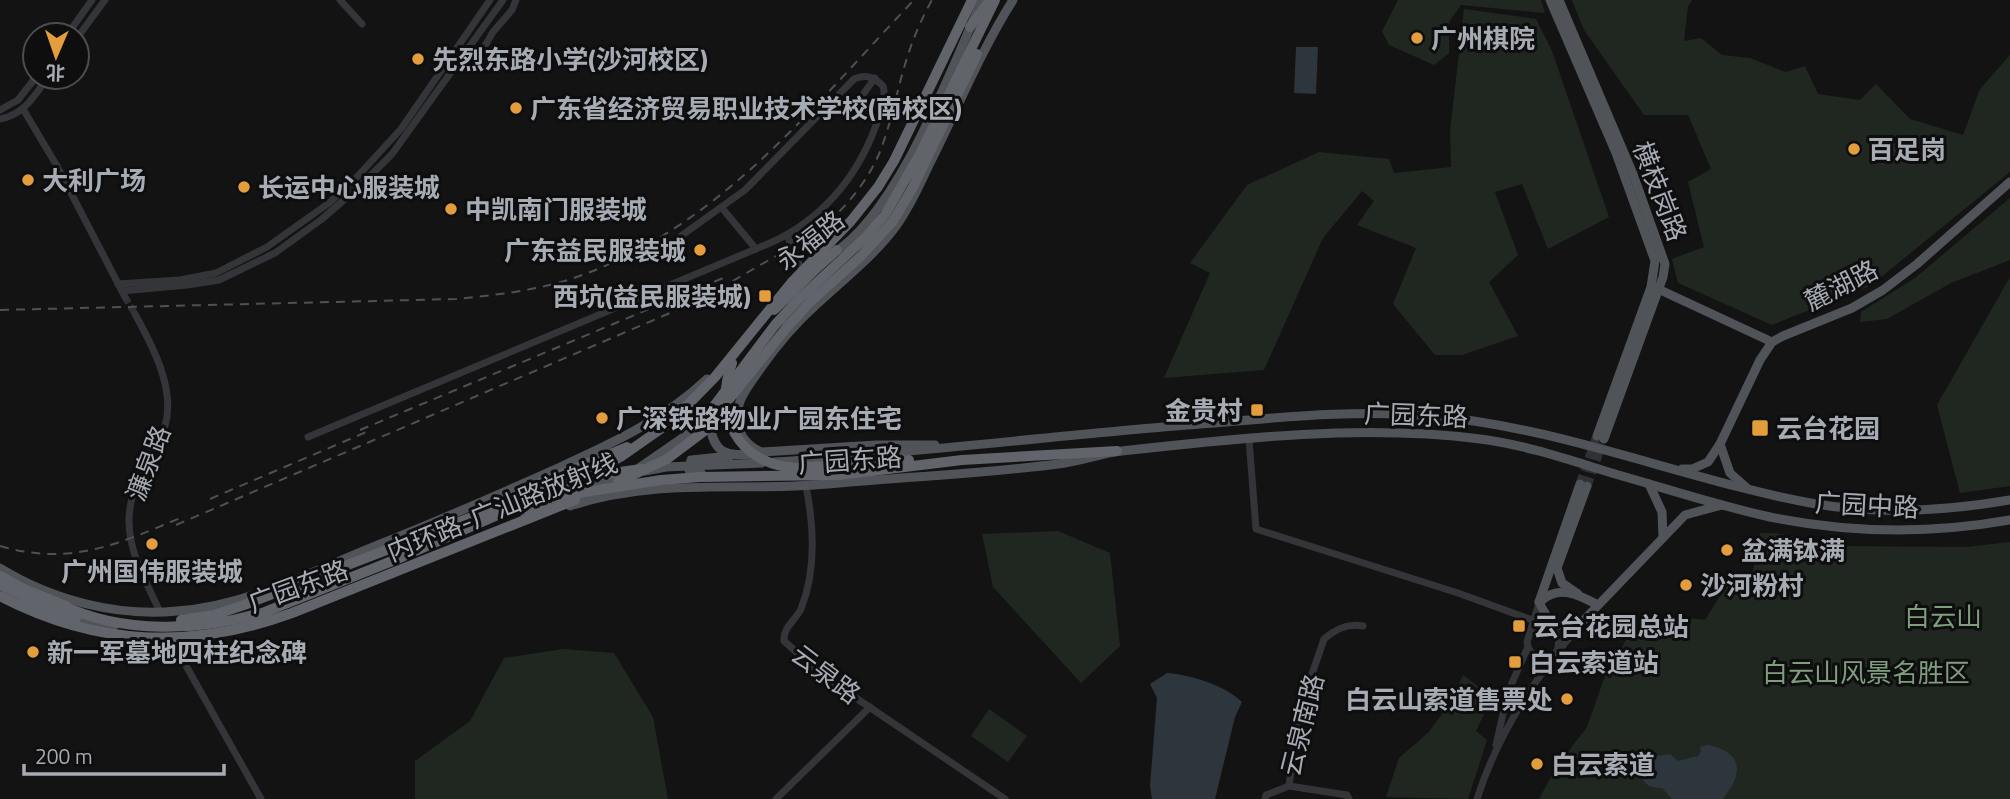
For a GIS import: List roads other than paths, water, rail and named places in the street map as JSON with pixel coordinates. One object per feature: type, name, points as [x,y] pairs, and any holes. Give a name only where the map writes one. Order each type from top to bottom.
[{"type":"highway","name":"内环路-广汕路放射线","points":[[0,576],[75,612],[99,619],[170,626],[218,624],[265,612],[402,557],[598,470],[640,445],[672,421],[699,395],[792,282],[851,221],[894,162],[972,0]]},
{"type":"highway","points":[[970,27],[990,0]]},
{"type":"highway","points":[[708,414],[798,299],[864,239],[885,215],[920,154],[995,0]]},
{"type":"highway","name":"内环路-广汕路放射线","points":[[0,595],[46,618],[113,635],[172,639],[227,632],[276,619],[402,571],[667,459],[704,432],[792,321],[861,256],[893,220],[930,151],[1002,0]]},
{"type":"highway","points":[[443,523],[621,450],[651,433],[685,409],[788,296],[837,250]]},
{"type":"highway","points":[[736,353],[725,385],[726,414],[741,442],[762,460],[780,467],[795,468],[934,459],[962,460]]},
{"type":"highway","points":[[0,586],[40,605],[97,623],[148,630],[210,626],[264,614],[397,563],[513,514],[585,492],[679,478],[839,475],[962,460],[1117,451]]},
{"type":"highway","points":[[443,523],[566,482],[616,472],[666,467]]},
{"type":"highway","name":"内环路-广汕路放射线","points":[[61,604],[127,619],[165,621],[198,618],[244,605],[443,523]]},
{"type":"main road","name":"永福路","points":[[553,470],[624,436],[691,394],[719,366],[788,282],[837,250],[877,211],[928,120],[982,0]]},
{"type":"main road","name":"永福路","points":[[749,386],[791,330],[896,226],[947,129],[999,19],[1013,0]]},
{"type":"main road","name":"横枝岗路","points":[[1550,0],[1590,88],[1642,220],[1656,261],[1655,287]]},
{"type":"main road","name":"横枝岗路","points":[[1559,0],[1633,174],[1663,255],[1665,270],[1655,287],[1601,438]]},
{"type":"main road","name":"麓湖路","points":[[1772,342],[1852,308],[1882,290],[1917,264],[2010,182]]},
{"type":"main road","points":[[1655,287],[1772,342],[1760,360],[1720,444],[1708,462],[1692,469],[1670,469]]},
{"type":"main road","points":[[582,502],[664,452],[708,414],[749,386]]},
{"type":"main road","points":[[749,386],[737,412],[738,430],[754,449],[775,453]]},
{"type":"main road","points":[[708,414],[712,440],[730,456]]},
{"type":"main road","name":"广园东路","points":[[261,592],[288,594],[321,587],[547,496],[591,482],[666,467],[894,454],[1258,420],[1401,414],[1456,418],[1496,425],[1751,491]]},
{"type":"main road","name":"广园东路","points":[[0,595],[50,618],[127,636],[178,638],[208,635],[260,623],[494,531],[582,502],[664,487],[801,486],[1063,463],[1117,451],[1249,439],[1365,433],[1476,438],[1534,450],[1723,505]]},
{"type":"main road","points":[[897,478],[700,474],[689,470],[691,460],[730,456],[897,444],[965,446]]},
{"type":"main road","points":[[1720,444],[1730,472],[1751,491]]},
{"type":"main road","name":"广园东路","points":[[0,568],[42,590],[95,605],[160,612],[213,607],[261,592],[443,523],[553,470]]},
{"type":"main road","points":[[760,474],[801,486]]},
{"type":"main road","points":[[1649,484],[1662,512],[1663,537]]},
{"type":"main road","points":[[1598,605],[1562,583],[1557,568],[1584,485],[1539,602],[1548,620],[1557,625],[1570,627],[1582,622],[1685,515],[1723,505]]},
{"type":"main road","name":"广园中路","points":[[1751,491],[1818,504],[1882,510],[1943,509],[2010,500]]},
{"type":"main road","points":[[486,500],[481,508],[481,523],[488,531],[494,531]]},
{"type":"main road","name":"广园中路","points":[[1723,505],[1786,519],[1877,529],[1938,529],[2010,520]]},
{"type":"main road","points":[[443,523],[455,521],[461,528],[461,541],[455,548]]},
{"type":"main road","points":[[0,586],[40,607],[93,626],[156,629],[221,625],[247,620],[289,606],[309,597],[321,587]]},
{"type":"main road","points":[[1539,602],[1552,593],[1578,594]]},
{"type":"main road","points":[[93,626],[95,605]]},
{"type":"street","points":[[76,21],[92,0]]},
{"type":"street","points":[[90,21],[105,0]]},
{"type":"street","points":[[340,0],[362,24]]},
{"type":"street","points":[[217,276],[267,247],[321,209],[356,178],[401,129],[490,0]]},
{"type":"street","points":[[479,56],[493,32],[512,10],[516,0]]},
{"type":"street","points":[[23,109],[57,166],[122,291],[169,281],[217,276],[275,253],[332,211],[392,154],[502,3],[512,10]]},
{"type":"street","points":[[449,61],[457,66]]},
{"type":"street","points":[[308,437],[787,235],[826,206],[857,166],[875,128],[884,97],[883,86],[875,78],[867,76],[854,79],[745,190],[681,236]]},
{"type":"street","points":[[864,93],[875,78]]},
{"type":"street","points":[[0,110],[18,100],[25,91]]},
{"type":"street","points":[[0,119],[13,116],[23,109],[37,91]]},
{"type":"street","points":[[722,208],[756,249]]},
{"type":"street","points":[[321,209],[332,211]]},
{"type":"street","points":[[787,235],[802,271]]},
{"type":"street","name":"濂泉路","points":[[135,314],[158,359],[168,408],[164,427],[136,487],[130,505],[129,523],[134,554],[160,612]]},
{"type":"street","points":[[1249,439],[1256,529],[1458,593],[1535,621]]},
{"type":"street","name":"云泉路","points":[[801,486],[813,521],[813,550],[809,581],[800,611],[783,633],[783,641],[825,677],[1004,799]]},
{"type":"street","points":[[1532,632],[1542,627],[1552,630],[1559,638],[1557,652],[1549,658],[1539,658],[1530,652],[1528,647],[1527,642],[1539,602]]},
{"type":"street","points":[[1494,752],[1525,698],[1582,622]]},
{"type":"street","name":"云泉南路","points":[[1265,799],[1266,795],[1289,786],[1298,715],[1324,639],[1333,630],[1359,624],[1363,626]]},
{"type":"street","points":[[178,638],[180,656],[261,799]]},
{"type":"street","points":[[1477,799],[1494,752],[1508,692],[1528,647]]},
{"type":"street","points":[[776,799],[870,707]]},
{"type":"street","points":[[1289,786],[1347,795],[1349,799]]},
{"type":"tunnel","points":[[125,297],[135,314]]},
{"type":"tunnel","points":[[1580,484],[1597,436]]},
{"type":"tunnel","points":[[1587,486],[1602,444]]},
{"type":"railway","points":[[0,310],[456,299],[529,290],[571,279],[624,257],[672,230],[717,197],[759,162],[799,123],[914,0]]},
{"type":"railway","points":[[176,525],[698,301],[814,234],[851,198],[873,166],[887,130],[910,48],[932,0]]},
{"type":"railway","points":[[360,430],[728,276]]},
{"type":"railway","points":[[210,499],[371,430]]},
{"type":"railway","points":[[0,546],[26,552],[73,553],[117,543],[185,516]]},
{"type":"place","name":"广州棋院","points":[[1417,38]]},
{"type":"place","name":"先烈东路小学(沙河校区)","points":[[418,59]]},
{"type":"place","name":"广东省经济贸易职业技术学校(南校区)","points":[[516,108]]},
{"type":"place","name":"百足岗","points":[[1854,149]]},
{"type":"place","name":"大利广场","points":[[28,180]]},
{"type":"place","name":"长运中心服装城","points":[[244,187]]},
{"type":"place","name":"中凯南门服装城","points":[[451,209]]},
{"type":"place","name":"广东益民服装城","points":[[700,250]]},
{"type":"place","name":"西坑(益民服装城)","points":[[765,296]]},
{"type":"place","name":"金贵村","points":[[1257,410]]},
{"type":"place","name":"广深铁路物业广园东住宅","points":[[602,418]]},
{"type":"place","name":"云台花园","points":[[1760,428]]},
{"type":"place","name":"广州国伟服装城","points":[[152,544]]},
{"type":"place","name":"盆满钵满","points":[[1727,550]]},
{"type":"place","name":"沙河粉村","points":[[1686,585]]},
{"type":"place","name":"云台花园总站","points":[[1519,626]]},
{"type":"place","name":"新一军墓地四柱纪念碑","points":[[33,652]]},
{"type":"place","name":"白云索道站","points":[[1515,662]]},
{"type":"place","name":"白云山索道售票处","points":[[1567,699]]},
{"type":"place","name":"白云索道","points":[[1537,764]]},
{"type":"park label","name":"白云山","points":[[1943,616]]},
{"type":"park label","name":"白云山风景名胜区","points":[[1866,672]]}]
